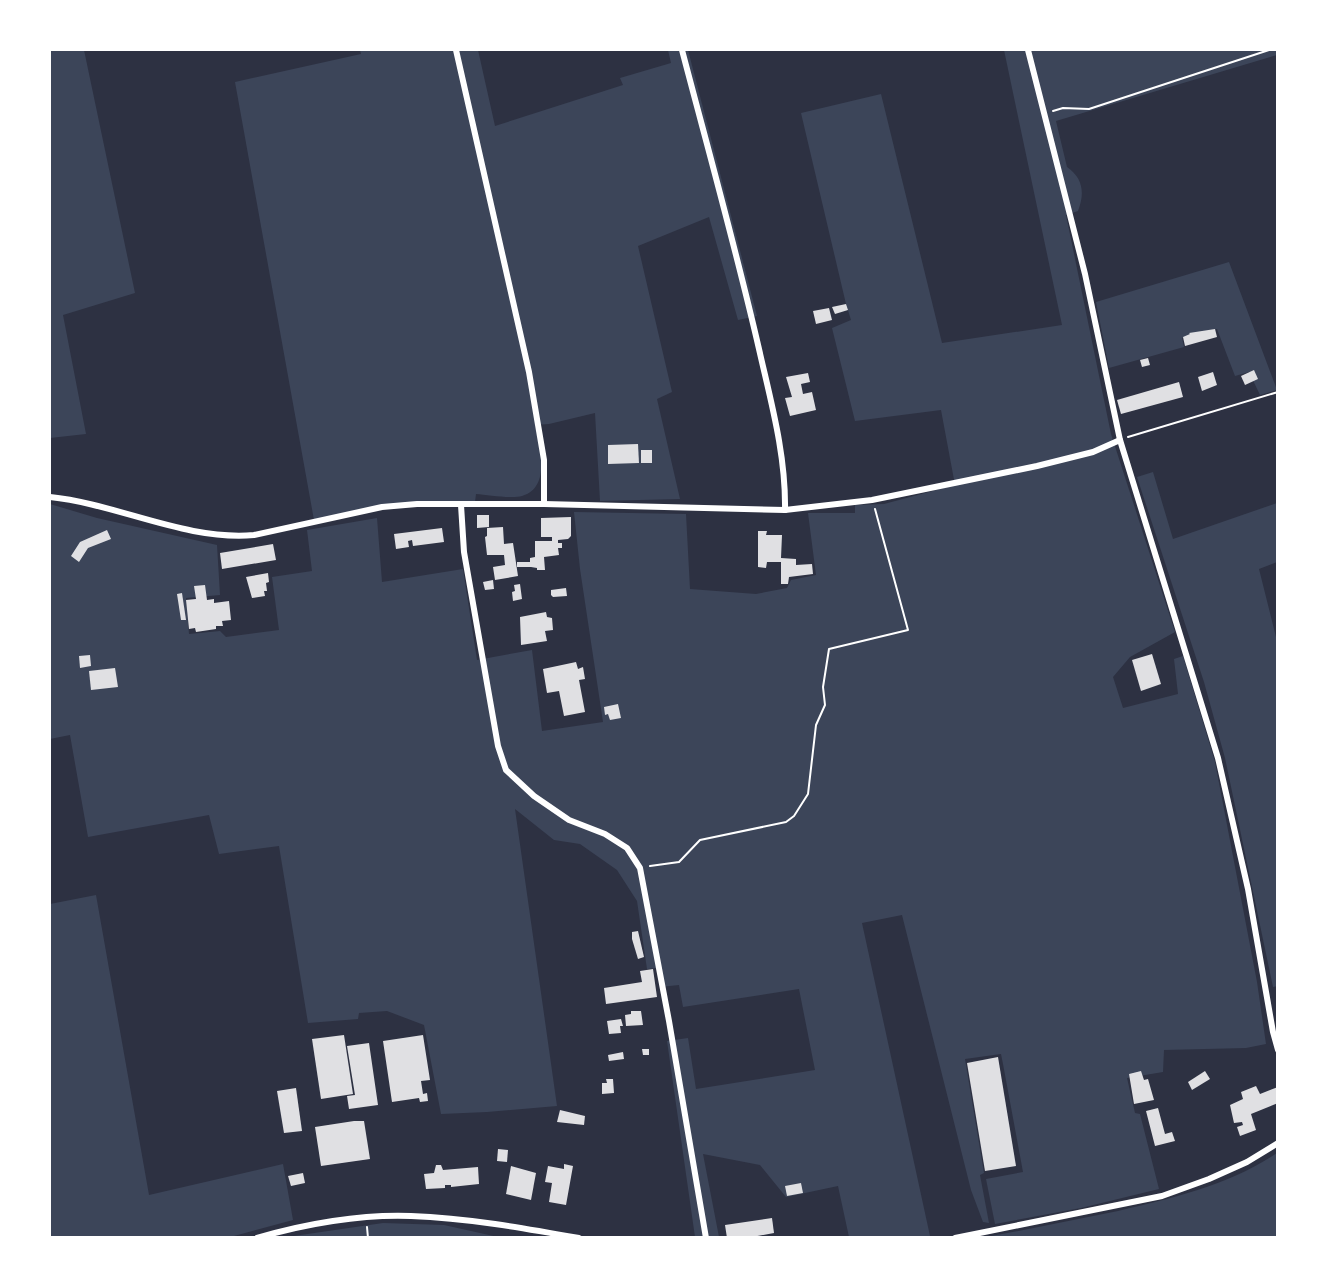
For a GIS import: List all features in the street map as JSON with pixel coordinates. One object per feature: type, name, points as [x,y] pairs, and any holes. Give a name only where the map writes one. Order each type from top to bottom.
[{"type":"street","points":[[456,50],[529,372],[544,460],[544,504]]},
{"type":"street","points":[[682,50],[753,324],[778,433],[786,483],[785,510]]},
{"type":"street","points":[[1028,50],[1085,274],[1120,440],[1218,758],[1248,889],[1278,1050]]},
{"type":"street","points":[[50,496],[77,500],[210,535],[234,537],[254,535],[382,507],[417,504],[544,504],[785,510],[872,500],[1037,466],[1093,452],[1120,440]]},
{"type":"street","points":[[461,505],[464,552],[498,746],[506,770],[534,796],[569,819],[605,834],[627,848],[640,868],[706,1238]]},
{"type":"street","points":[[955,1238],[1162,1196],[1247,1162],[1278,1143]]},
{"type":"street","points":[[257,1238],[286,1229],[347,1220],[409,1216],[508,1226],[579,1238]]},
{"type":"path","points":[[1045,114],[1063,108],[1089,109],[1269,50]]},
{"type":"path","points":[[1120,440],[1278,392]]},
{"type":"path","points":[[640,868],[679,862],[700,840],[786,822],[794,816],[808,794],[816,725],[825,705],[823,687],[829,649],[908,630],[872,500]]},
{"type":"shaded area","points":[[50,50],[84,50],[135,293],[63,315],[86,434],[50,438]]},
{"type":"shaded area","points":[[360,50],[478,50],[495,126],[623,85],[620,78],[671,63],[668,50],[688,50],[757,316],[738,320],[709,217],[638,246],[672,392],[657,399],[680,499],[600,501],[595,413],[535,425],[541,454],[540,475],[531,491],[522,496],[476,494],[475,502],[415,502],[314,520],[235,82],[361,54]]},
{"type":"shaded area","points":[[1004,50],[1277,50],[1277,55],[1056,121],[1067,167],[1076,176],[1081,186],[1078,211],[1066,215],[1111,434],[1175,632],[1130,657],[1113,677],[1123,708],[1178,694],[1174,659],[1183,656],[1215,762],[1257,982],[1266,1044],[1246,1048],[1164,1050],[1163,1072],[1127,1078],[1135,1113],[1140,1114],[1159,1189],[1081,1208],[995,1224],[986,1179],[1023,1172],[1001,1054],[965,1059],[984,1173],[980,1175],[989,1223],[983,1222],[971,1190],[902,915],[862,923],[930,1236],[919,1238],[849,1237],[838,1186],[786,1197],[760,1165],[703,1154],[719,1237],[695,1237],[667,1041],[688,1038],[696,1089],[815,1070],[799,989],[683,1007],[679,985],[660,987],[657,968],[647,969],[637,901],[617,870],[580,844],[554,840],[515,809],[557,1106],[441,1114],[424,1025],[387,1011],[359,1013],[358,1019],[308,1023],[279,846],[219,854],[209,815],[88,837],[70,735],[50,739],[50,504],[97,518],[217,545],[220,595],[186,598],[189,634],[220,631],[226,637],[279,630],[272,577],[312,571],[307,530],[377,518],[382,582],[463,569],[477,660],[532,650],[542,731],[603,722],[580,569],[574,512],[686,514],[690,589],[756,594],[787,588],[791,580],[816,575],[808,513],[855,513],[855,505],[884,504],[955,485],[941,410],[855,421],[832,328],[851,320],[801,113],[881,94],[942,343],[1062,325]]},
{"type":"shaded area","points":[[1229,262],[1277,390],[1260,395],[1249,372],[1235,376],[1217,329],[1182,338],[1184,347],[1109,368],[1096,302]]},
{"type":"shaded area","points":[[1153,472],[1173,539],[1277,503],[1277,562],[1259,569],[1278,645],[1278,986],[1273,987],[1225,758],[1204,682],[1137,477]]},
{"type":"shaded area","points":[[96,895],[149,1195],[283,1164],[293,1220],[234,1237],[50,1237],[50,904]]},
{"type":"shaded area","points":[[1277,1153],[1277,1237],[986,1237],[1118,1211],[1180,1195],[1240,1174]]},
{"type":"shaded area","points":[[383,1223],[444,1225],[498,1237],[280,1238]]},
{"type":"building","points":[[846,304],[848,310],[835,314],[832,307]]},
{"type":"building","points":[[829,308],[832,320],[816,324],[813,311]]},
{"type":"building","points":[[1215,329],[1217,337],[1185,346],[1183,337],[1189,333]]},
{"type":"building","points":[[1148,358],[1150,365],[1142,367],[1140,360]]},
{"type":"building","points":[[1254,370],[1258,379],[1245,385],[1241,376]]},
{"type":"building","points":[[1213,372],[1217,385],[1202,391],[1198,377]]},
{"type":"building","points":[[808,373],[810,382],[801,384],[803,394],[812,392],[816,410],[790,416],[785,398],[792,397],[786,377]]},
{"type":"building","points":[[1179,382],[1183,397],[1121,414],[1117,400]]},
{"type":"building","points":[[638,444],[639,463],[608,464],[608,445]]},
{"type":"building","points":[[641,450],[652,450],[652,463],[641,463]]},
{"type":"building","points":[[477,515],[489,515],[489,527],[477,528]]},
{"type":"building","points":[[571,517],[571,536],[568,539],[558,540],[558,543],[562,543],[562,548],[558,548],[559,555],[544,557],[545,570],[517,567],[517,562],[530,562],[530,558],[535,557],[535,541],[552,541],[552,537],[541,537],[541,518]]},
{"type":"building","points":[[503,527],[504,544],[513,543],[518,576],[495,580],[493,567],[505,565],[504,555],[487,555],[485,537],[487,528]]},
{"type":"building","points":[[442,528],[444,542],[413,546],[412,540],[408,541],[409,547],[396,549],[394,534]]},
{"type":"building","points":[[107,530],[111,539],[88,548],[79,562],[71,556],[80,542]]},
{"type":"building","points":[[758,531],[767,531],[766,535],[782,535],[781,558],[796,559],[796,565],[812,564],[813,574],[789,577],[788,584],[781,584],[781,562],[767,562],[766,568],[758,567]]},
{"type":"building","points":[[273,544],[276,560],[222,569],[220,553]]},
{"type":"building","points":[[268,573],[269,582],[266,583],[265,596],[252,598],[246,577]]},
{"type":"building","points":[[493,580],[494,589],[485,590],[483,582]]},
{"type":"building","points":[[520,584],[522,599],[513,601],[514,585]]},
{"type":"building","points":[[205,585],[207,600],[214,599],[214,603],[229,601],[231,620],[222,621],[223,626],[216,626],[216,629],[196,632],[195,628],[189,629],[186,600],[196,599],[194,586]]},
{"type":"building","points":[[566,588],[567,596],[553,597],[551,595],[551,590]]},
{"type":"building","points":[[182,593],[186,620],[181,620],[177,594]]},
{"type":"building","points":[[546,612],[547,617],[552,618],[553,630],[545,631],[547,641],[521,645],[520,617]]},
{"type":"building","points":[[1152,654],[1161,684],[1141,691],[1132,660]]},
{"type":"building","points":[[90,655],[91,666],[80,668],[79,656]]},
{"type":"building","points":[[576,662],[578,669],[583,667],[585,679],[579,680],[585,712],[564,716],[559,691],[547,693],[543,669]]},
{"type":"building","points":[[115,668],[118,687],[91,690],[89,671]]},
{"type":"building","points":[[618,704],[621,718],[610,720],[608,714],[605,715],[604,707]]},
{"type":"building","points":[[638,931],[644,957],[638,959],[632,932]]},
{"type":"building","points":[[653,969],[657,997],[606,1004],[604,988],[642,982],[640,971]]},
{"type":"building","points":[[631,1011],[641,1011],[643,1025],[626,1026],[625,1015],[631,1014]]},
{"type":"building","points":[[621,1019],[623,1026],[620,1026],[621,1033],[609,1034],[607,1021]]},
{"type":"building","points":[[344,1035],[353,1094],[321,1099],[312,1039]]},
{"type":"building","points":[[423,1035],[430,1080],[421,1081],[423,1094],[427,1093],[428,1101],[420,1102],[419,1098],[392,1102],[383,1041]]},
{"type":"building","points":[[369,1043],[378,1105],[349,1109],[347,1096],[355,1095],[347,1046]]},
{"type":"building","points":[[642,1049],[649,1049],[649,1055],[643,1055]]},
{"type":"building","points":[[623,1052],[624,1059],[609,1061],[608,1055]]},
{"type":"building","points":[[998,1057],[1016,1166],[985,1171],[967,1063]]},
{"type":"building","points":[[1141,1071],[1144,1080],[1148,1079],[1154,1100],[1134,1104],[1129,1074]]},
{"type":"building","points":[[1205,1071],[1210,1079],[1192,1090],[1188,1082]]},
{"type":"building","points":[[606,1079],[613,1079],[614,1093],[602,1094],[602,1083],[607,1083]]},
{"type":"building","points":[[1256,1086],[1260,1094],[1278,1087],[1278,1103],[1251,1114],[1256,1130],[1240,1136],[1237,1127],[1243,1125],[1242,1122],[1234,1123],[1230,1105],[1243,1099],[1241,1092]]},
{"type":"building","points":[[296,1088],[302,1131],[284,1133],[277,1091]]},
{"type":"building","points":[[1158,1108],[1165,1134],[1172,1132],[1175,1141],[1155,1146],[1146,1111]]},
{"type":"building","points":[[560,1110],[585,1116],[584,1125],[557,1122]]},
{"type":"building","points":[[364,1121],[370,1159],[321,1166],[315,1127]]},
{"type":"building","points":[[498,1149],[508,1150],[507,1162],[497,1161]]},
{"type":"building","points":[[564,1164],[573,1166],[566,1205],[549,1202],[552,1183],[545,1182],[548,1166],[564,1169]]},
{"type":"building","points":[[436,1165],[441,1165],[443,1170],[478,1167],[479,1184],[451,1187],[451,1185],[445,1185],[445,1188],[426,1189],[424,1174],[434,1173]]},
{"type":"building","points":[[511,1166],[536,1173],[531,1200],[506,1194]]},
{"type":"building","points":[[303,1173],[305,1183],[291,1186],[288,1176]]},
{"type":"building","points":[[801,1183],[803,1193],[787,1196],[785,1186]]},
{"type":"building","points":[[772,1218],[774,1233],[747,1238],[727,1238],[725,1225]]}]
